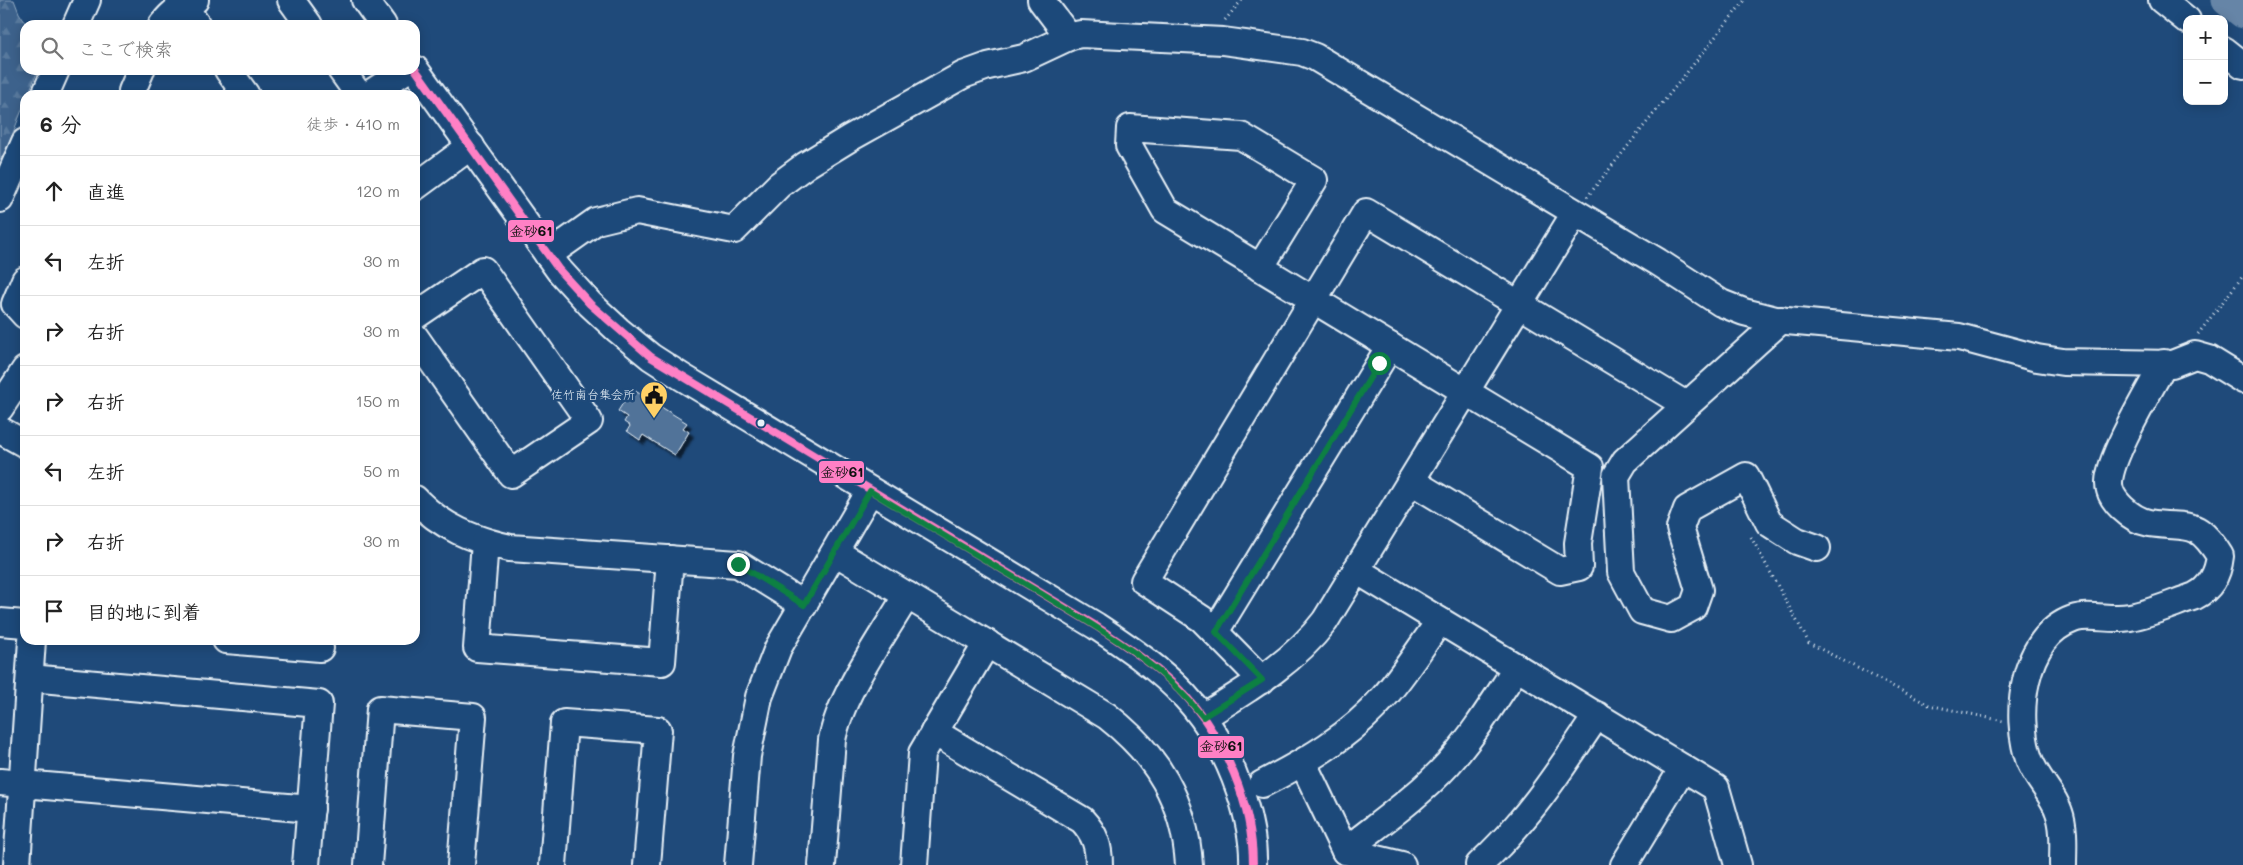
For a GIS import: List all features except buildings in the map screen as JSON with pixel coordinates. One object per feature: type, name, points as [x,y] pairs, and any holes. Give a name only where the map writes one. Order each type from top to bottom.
[{"type":"street","points":[[78,20],[87,0]]},
{"type":"street","points":[[291,0],[305,20]]},
{"type":"street","points":[[365,0],[379,20]]},
{"type":"street","points":[[1041,0],[1069,37]]},
{"type":"street","points":[[2162,0],[2183,17]]},
{"type":"street","points":[[172,20],[192,10]]},
{"type":"street","points":[[548,255],[596,221],[637,211],[734,230],[779,185],[806,165],[850,138],[963,75],[988,66],[1024,58],[1069,37],[1082,34],[1223,41],[1302,52],[1315,57],[1575,213],[1720,303],[1744,312],[1781,320],[1959,337],[2037,358],[2062,362],[2172,364],[2195,355],[2209,359],[2243,380]]},
{"type":"street","points":[[2228,53],[2243,65]]},
{"type":"street","points":[[48,90],[54,75]]},
{"type":"street","points":[[132,90],[139,75]]},
{"type":"street","points":[[232,75],[242,90]]},
{"type":"street","points":[[344,75],[355,90]]},
{"type":"street","points":[[377,90],[402,75]]},
{"type":"street","points":[[412,75],[471,146],[548,255],[590,304],[651,357],[1088,621],[1146,659],[1176,684],[1222,744],[1245,805],[1251,828],[1253,865]]},
{"type":"street","points":[[1260,268],[1314,180],[1241,136],[1130,128],[1129,146],[1165,210],[1260,268],[1390,346],[1465,392],[1590,467],[1578,543],[1580,567],[1560,571],[1411,481]]},
{"type":"street","points":[[420,183],[471,146]]},
{"type":"street","points":[[0,199],[20,153]]},
{"type":"street","points":[[1262,680],[1202,619],[1144,581],[1366,212],[1686,405]]},
{"type":"street","points":[[1203,717],[1262,680],[1313,637],[1575,213]]},
{"type":"street","points":[[420,313],[483,270],[589,421],[510,474],[420,344]]},
{"type":"street","points":[[20,292],[15,304],[20,310]]},
{"type":"street","points":[[1781,320],[1625,462],[1616,476],[1621,572],[1642,611],[1671,619],[1693,607],[1699,590],[1680,528],[1687,510],[1746,476],[1769,523],[1797,541],[1817,548]]},
{"type":"street","points":[[1216,632],[1390,346]]},
{"type":"street","points":[[2063,865],[2063,829],[2059,812],[2052,796],[2038,780],[2029,760],[2023,726],[2021,702],[2035,654],[2050,634],[2073,619],[2130,617],[2195,596],[2205,591],[2219,569],[2220,556],[2205,535],[2187,526],[2149,523],[2131,516],[2110,490],[2111,470],[2117,453],[2164,364]]},
{"type":"street","points":[[0,408],[20,378]]},
{"type":"street","points":[[0,430],[20,441]]},
{"type":"street","points":[[738,865],[747,756],[759,697],[778,648],[870,491]]},
{"type":"street","points":[[420,503],[448,526],[485,542],[510,548],[738,564],[804,605]]},
{"type":"street","points":[[485,542],[477,648],[662,662],[670,559]]},
{"type":"street","points":[[835,552],[1107,716],[1125,730],[1144,749],[1160,770],[1183,822],[1189,865]]},
{"type":"street","points":[[1356,570],[1716,788],[1738,865]]},
{"type":"street","points":[[822,865],[832,740],[835,724],[846,697],[908,595]]},
{"type":"street","points":[[1262,784],[1303,763],[1333,743],[1383,698],[1440,620]]},
{"type":"street","points":[[0,622],[20,624]]},
{"type":"street","points":[[914,865],[922,753],[987,643]]},
{"type":"street","points":[[17,865],[11,783],[30,678],[32,645]]},
{"type":"street","points":[[285,645],[320,648]]},
{"type":"street","points":[[1345,851],[1411,799],[1448,764],[1517,668]]},
{"type":"street","points":[[30,678],[320,704],[306,865]]},
{"type":"street","points":[[368,865],[380,709],[473,716],[461,865]]},
{"type":"street","points":[[1479,865],[1518,826],[1542,796],[1597,715]]},
{"type":"street","points":[[553,865],[564,723],[658,730],[647,865]]},
{"type":"street","points":[[934,732],[1082,820],[1096,838],[1100,865]]},
{"type":"street","points":[[1303,763],[1345,851]]},
{"type":"street","points":[[1624,865],[1683,768]]},
{"type":"street","points":[[11,783],[311,809]]},
{"type":"street","points":[[1345,851],[1402,865]]},
{"type":"path","points":[[1222,25],[1242,0]]},
{"type":"path","points":[[1575,213],[1745,0]]},
{"type":"path","points":[[2195,337],[2243,276]]},
{"type":"path","points":[[1749,534],[1809,643],[1929,705],[2023,726]]},
{"type":"green space","points":[[0,0],[14,0],[24,20],[20,20],[20,75],[36,75],[30,90],[20,90],[20,115],[8,146],[0,160]]},
{"type":"waterway","points":[[2227,0],[2243,13]]},
{"type":"transit line","name":"金砂61","points":[[419,75],[559,270],[590,304],[651,357],[1096,626],[1142,658],[1174,684],[1199,712],[1212,731],[1234,774],[1248,819],[1253,865]]},
{"type":"place","name":"佐竹南台集会所","points":[[654,419]]},
{"type":"route","points":[[738,564],[804,605],[870,491],[1096,626],[1146,659],[1176,684],[1203,717],[1262,680],[1216,632],[1379,363]]}]
